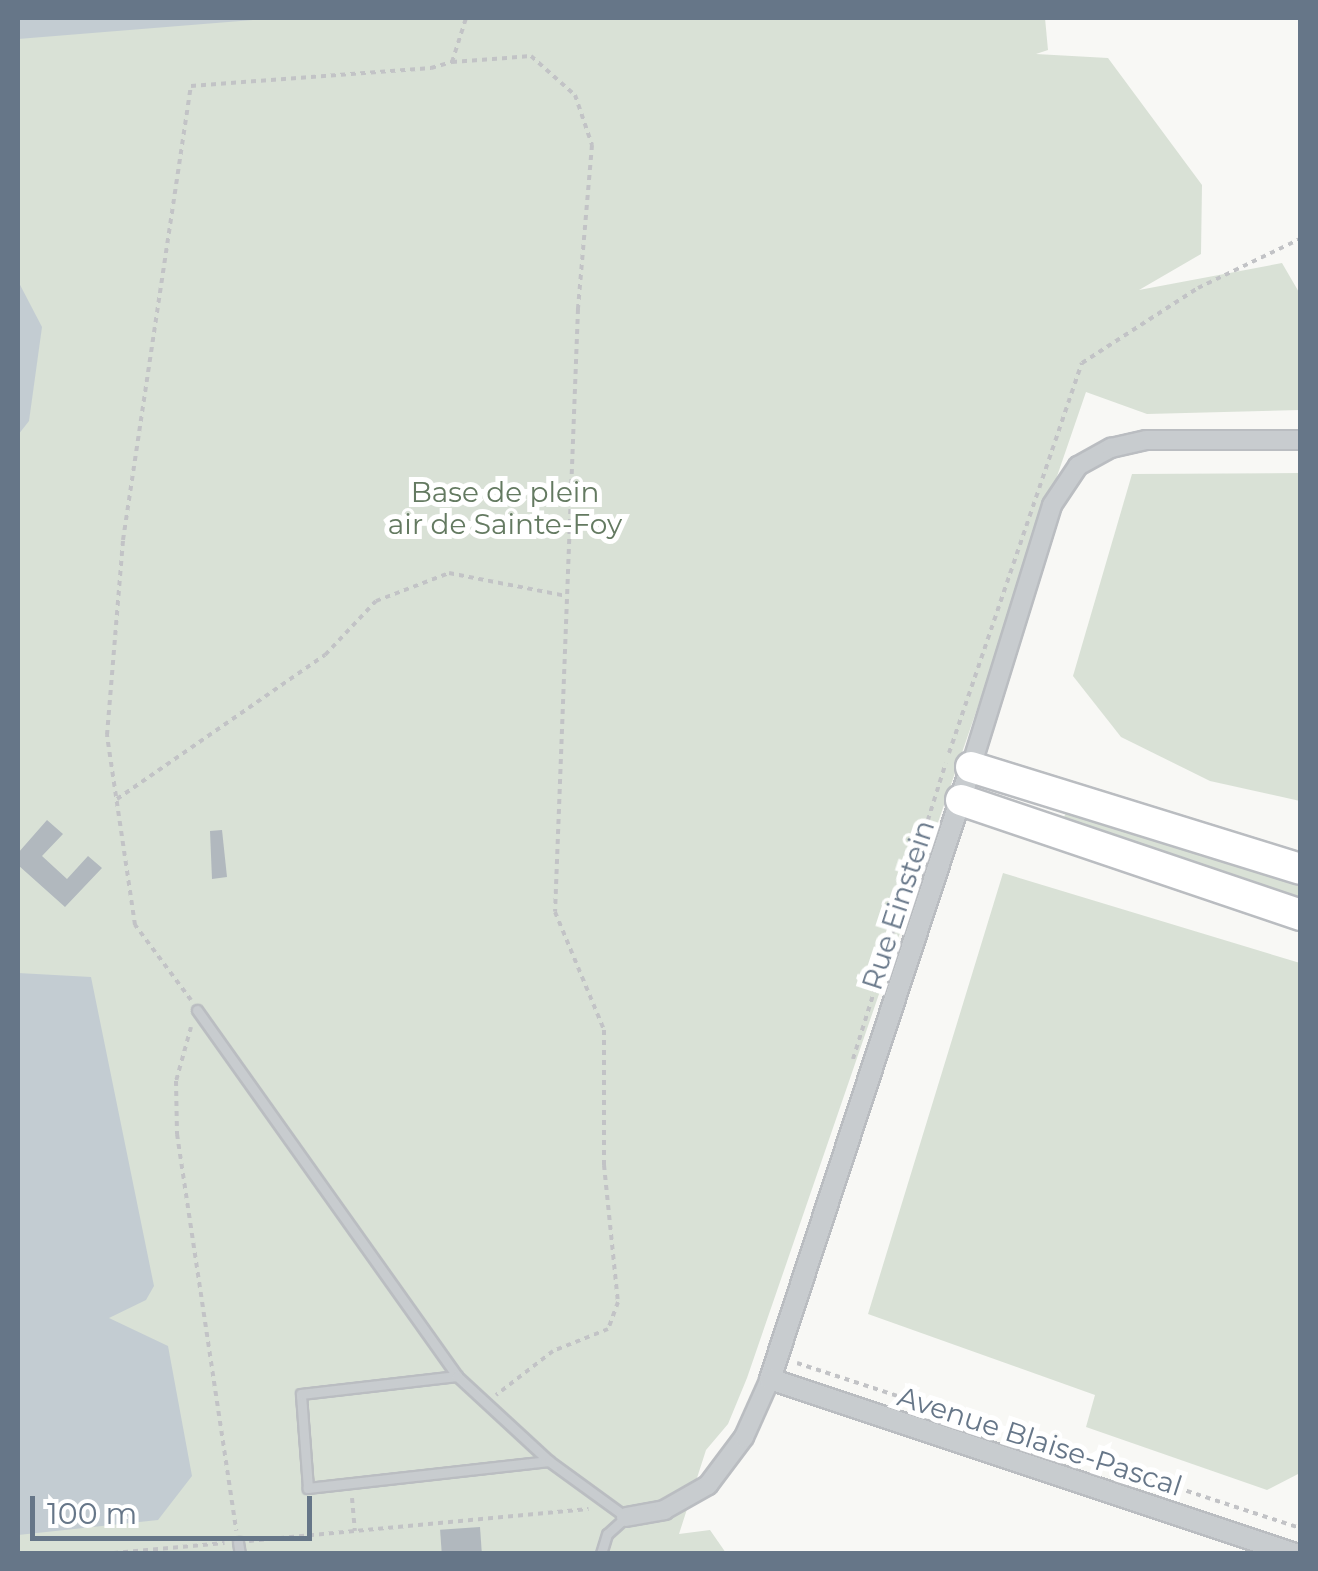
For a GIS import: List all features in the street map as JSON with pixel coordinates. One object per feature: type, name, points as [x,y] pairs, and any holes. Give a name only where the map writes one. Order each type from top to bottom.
[{"type":"highway","points":[[971,767],[1300,869]]},
{"type":"highway","points":[[960,800],[1300,916]]},
{"type":"street","name":"Rue Einstein","points":[[626,1517],[664,1510],[708,1484],[744,1437],[770,1379],[971,767],[1052,505],[1070,474],[1099,453],[1146,440],[1300,440]]},
{"type":"street","name":"Avenue Blaise-Pascal","points":[[770,1379],[1294,1554]]},
{"type":"lane","points":[[197,1010],[456,1376],[550,1461],[626,1517],[607,1534],[601,1554]]},
{"type":"lane","points":[[456,1376],[301,1394],[308,1488],[550,1461]]},
{"type":"path","points":[[452,62],[466,18]]},
{"type":"path","points":[[239,1548],[177,1134],[176,1081],[197,1010],[135,925],[107,735],[123,540],[192,86],[531,56],[575,95],[592,146],[566,596],[556,912],[604,1030],[604,1165],[618,1302],[608,1329],[553,1352],[485,1404]]},
{"type":"path","points":[[116,799],[326,654],[376,600],[449,574],[566,596]]},
{"type":"path","points":[[812,1368],[1300,1528]]},
{"type":"path","points":[[350,1483],[355,1531]]},
{"type":"path","points":[[103,1554],[239,1548],[355,1531],[590,1508]]},
{"type":"green space","name":"Base de plein air de Sainte-Foy","points":[[18,18],[1045,18],[1048,50],[1036,54],[1108,58],[1202,185],[1201,254],[1139,290],[1282,263],[1300,294],[1300,410],[1147,414],[1086,392],[747,1378],[728,1424],[706,1450],[679,1534],[710,1530],[726,1553],[18,1553]]},
{"type":"green space","points":[[1300,473],[1300,801],[1210,781],[1121,737],[1073,676],[1132,474]]},
{"type":"green space","points":[[1067,810],[1300,882],[1300,901],[1062,822]]},
{"type":"green space","points":[[1003,873],[1300,963],[1300,1473],[1267,1490],[1086,1427],[1095,1395],[868,1314]]},
{"type":"shaded area","points":[[18,18],[276,18],[18,39]]},
{"type":"shaded area","points":[[18,281],[42,327],[29,421],[18,435]]},
{"type":"shaded area","points":[[18,973],[91,977],[154,1286],[146,1300],[109,1318],[168,1346],[192,1476],[158,1520],[18,1535]]},
{"type":"building","points":[[47,820],[63,834],[42,856],[67,879],[88,856],[102,868],[65,907],[18,865],[18,853]]},
{"type":"building","points":[[222,830],[227,877],[212,879],[210,831]]},
{"type":"building","points":[[480,1527],[482,1554],[442,1554],[440,1530]]}]
